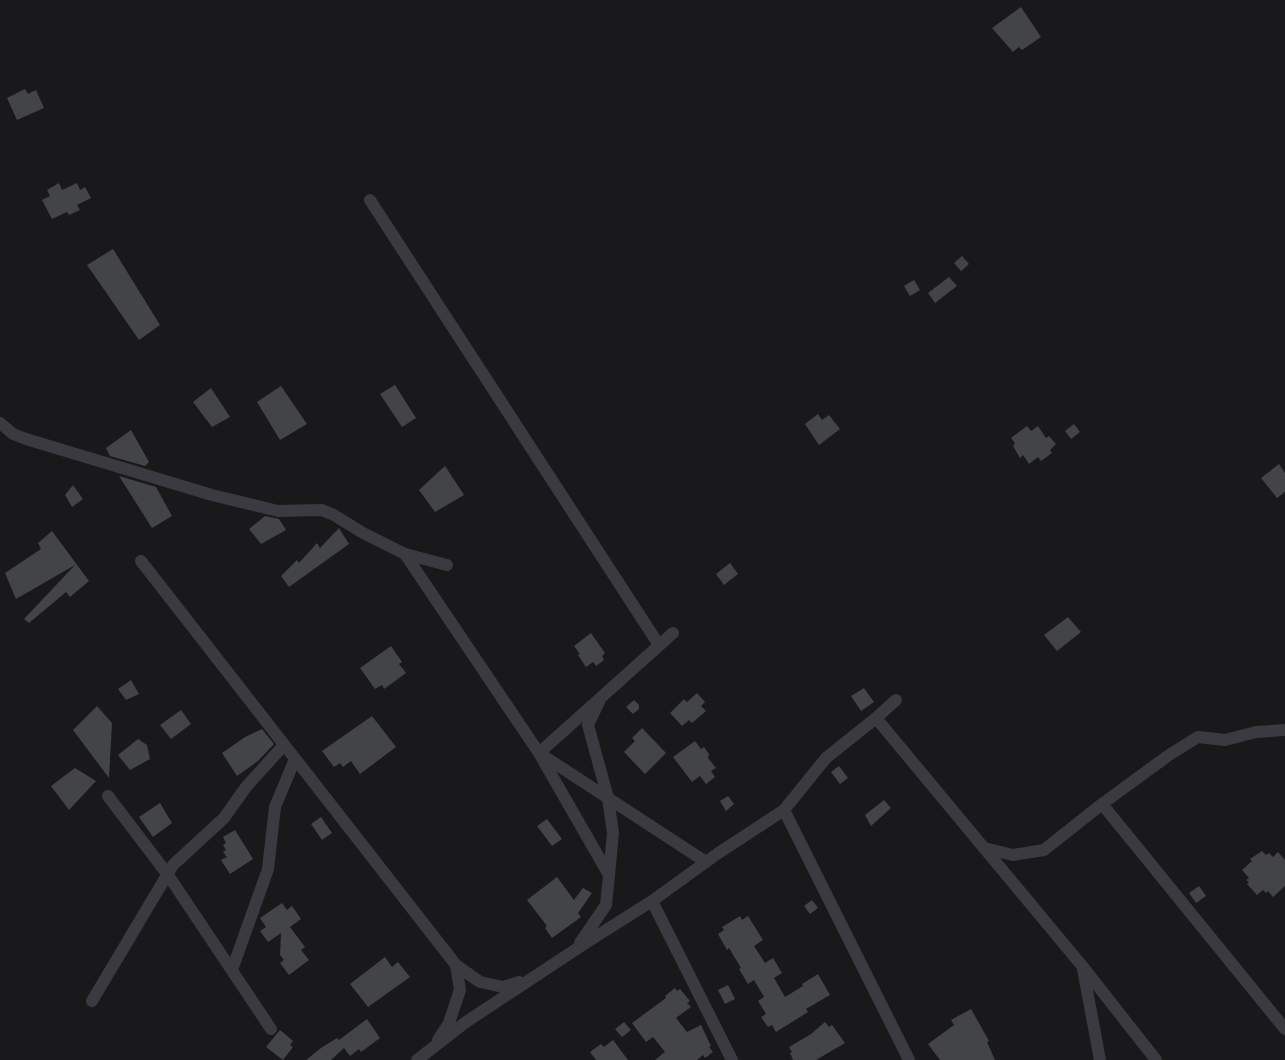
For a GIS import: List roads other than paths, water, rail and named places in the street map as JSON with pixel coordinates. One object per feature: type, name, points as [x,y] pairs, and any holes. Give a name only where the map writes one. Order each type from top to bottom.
[{"type":"street","points":[[370,200],[659,645]]},
{"type":"street","points":[[0,422],[13,434],[26,439],[212,495],[278,511],[322,510],[334,515],[363,534],[405,554],[447,565]]},
{"type":"street","points":[[405,554],[539,753],[609,875]]},
{"type":"street","points":[[141,561],[456,965],[480,982],[503,987],[533,978]]},
{"type":"street","points":[[539,753],[673,632]]},
{"type":"street","points":[[575,950],[606,906],[613,832],[608,798],[588,725],[601,698]]},
{"type":"street","points":[[417,1060],[466,1022],[652,901],[784,810],[826,758],[896,700]]},
{"type":"street","points":[[876,718],[1083,967],[1156,1060]]},
{"type":"street","points":[[984,848],[1013,855],[1044,850],[1102,804],[1169,755],[1198,737],[1225,740],[1256,732],[1285,730]]},
{"type":"street","points":[[92,1001],[173,865],[224,818],[246,787],[284,744]]},
{"type":"street","points":[[539,753],[706,862]]},
{"type":"street","points":[[232,970],[268,869],[275,807],[295,758]]},
{"type":"street","points":[[108,796],[168,875],[271,1029]]},
{"type":"street","points":[[1102,804],[1285,1029]]},
{"type":"street","points":[[784,810],[909,1060]]},
{"type":"street","points":[[652,901],[726,1057]]},
{"type":"street","points":[[434,1047],[449,1023],[460,990],[456,965]]},
{"type":"street","points":[[1083,967],[1100,1060]]}]
